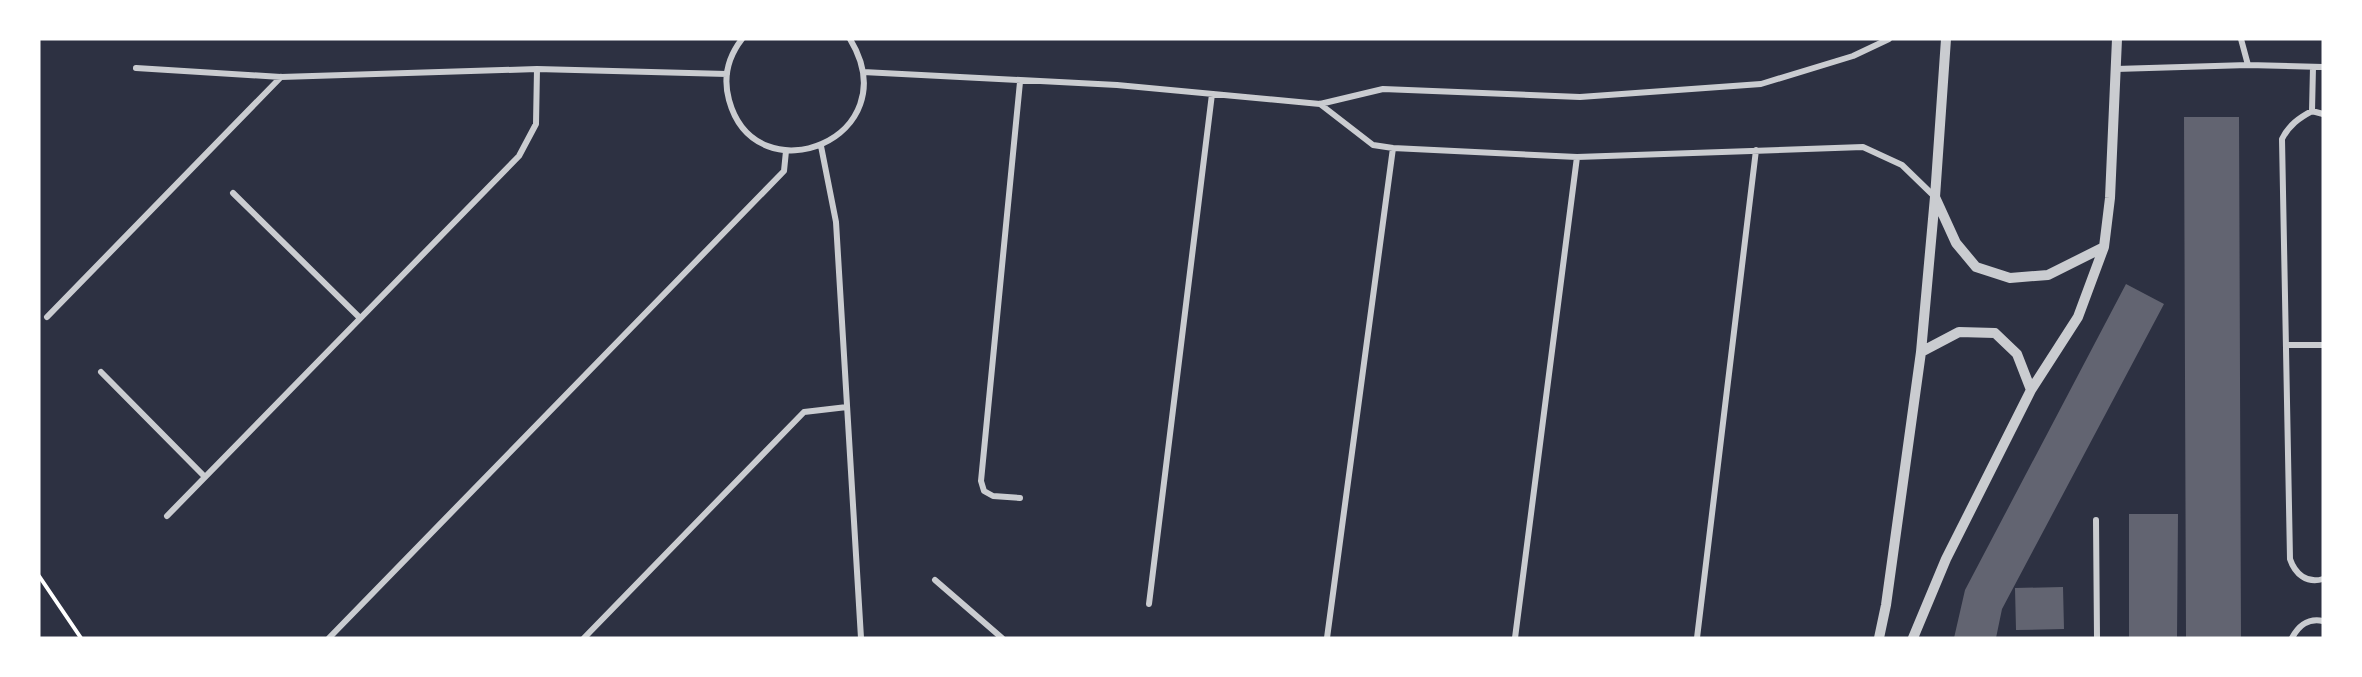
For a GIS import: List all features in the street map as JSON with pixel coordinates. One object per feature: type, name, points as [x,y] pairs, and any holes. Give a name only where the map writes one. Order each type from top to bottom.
[{"type":"street","points":[[742,39],[731,56],[727,74],[726,91],[731,109],[740,124],[761,141],[786,151],[804,151],[822,146],[850,124],[859,108],[864,91],[859,55],[850,39]]},
{"type":"street","points":[[863,72],[1020,82],[1117,85],[1320,104],[1383,89],[1580,97],[1761,84],[1853,56],[1889,39]]},
{"type":"street","points":[[1879,638],[1886,605],[1921,352],[1946,39]]},
{"type":"street","points":[[1913,638],[1946,559],[2031,390],[2078,317],[2104,247],[2110,198],[2117,39]]},
{"type":"street","points":[[2241,39],[2248,65]]},
{"type":"street","points":[[2116,69],[2248,65],[2323,67]]},
{"type":"street","points":[[2312,111],[2313,67]]},
{"type":"street","points":[[136,69],[281,77],[537,69],[727,74]]},
{"type":"street","points":[[167,516],[519,156],[536,124],[537,69]]},
{"type":"street","points":[[47,317],[281,77]]},
{"type":"street","points":[[1020,82],[981,482],[984,491],[993,496],[1020,498]]},
{"type":"street","points":[[1149,604],[1212,94]]},
{"type":"street","points":[[1320,104],[1373,145],[1393,148],[1576,157],[1863,147],[1902,165],[1935,196],[1956,243],[1976,267],[2010,278],[2048,274],[2104,247]]},
{"type":"street","points":[[2323,114],[2312,111],[2293,124],[2282,139],[2290,559],[2293,568],[2300,575],[2309,580],[2323,579]]},
{"type":"street","points":[[822,146],[836,222],[861,638]]},
{"type":"street","points":[[1327,638],[1393,148]]},
{"type":"street","points":[[1697,638],[1756,150]]},
{"type":"street","points":[[329,638],[784,171],[786,151]]},
{"type":"street","points":[[1515,638],[1576,157]]},
{"type":"street","points":[[233,193],[360,318]]},
{"type":"street","points":[[1921,352],[1959,332],[1995,333],[2017,354],[2031,390]]},
{"type":"street","points":[[2286,345],[2323,345]]},
{"type":"street","points":[[101,372],[205,477]]},
{"type":"street","points":[[584,638],[804,412],[847,407]]},
{"type":"street","points":[[2096,520],[2097,638]]},
{"type":"street","points":[[935,580],[1002,638]]},
{"type":"street","points":[[2292,638],[2303,623],[2323,621]]},
{"type":"path","points":[[39,576],[81,638]]},
{"type":"building","points":[[2184,117],[2239,117],[2241,638],[2186,638]]},
{"type":"building","points":[[2126,284],[2164,304],[2002,609],[1996,638],[1954,638],[1965,590]]},
{"type":"building","points":[[2129,514],[2178,514],[2177,638],[2129,638]]},
{"type":"building","points":[[2063,587],[2064,629],[2016,630],[2015,588]]}]
